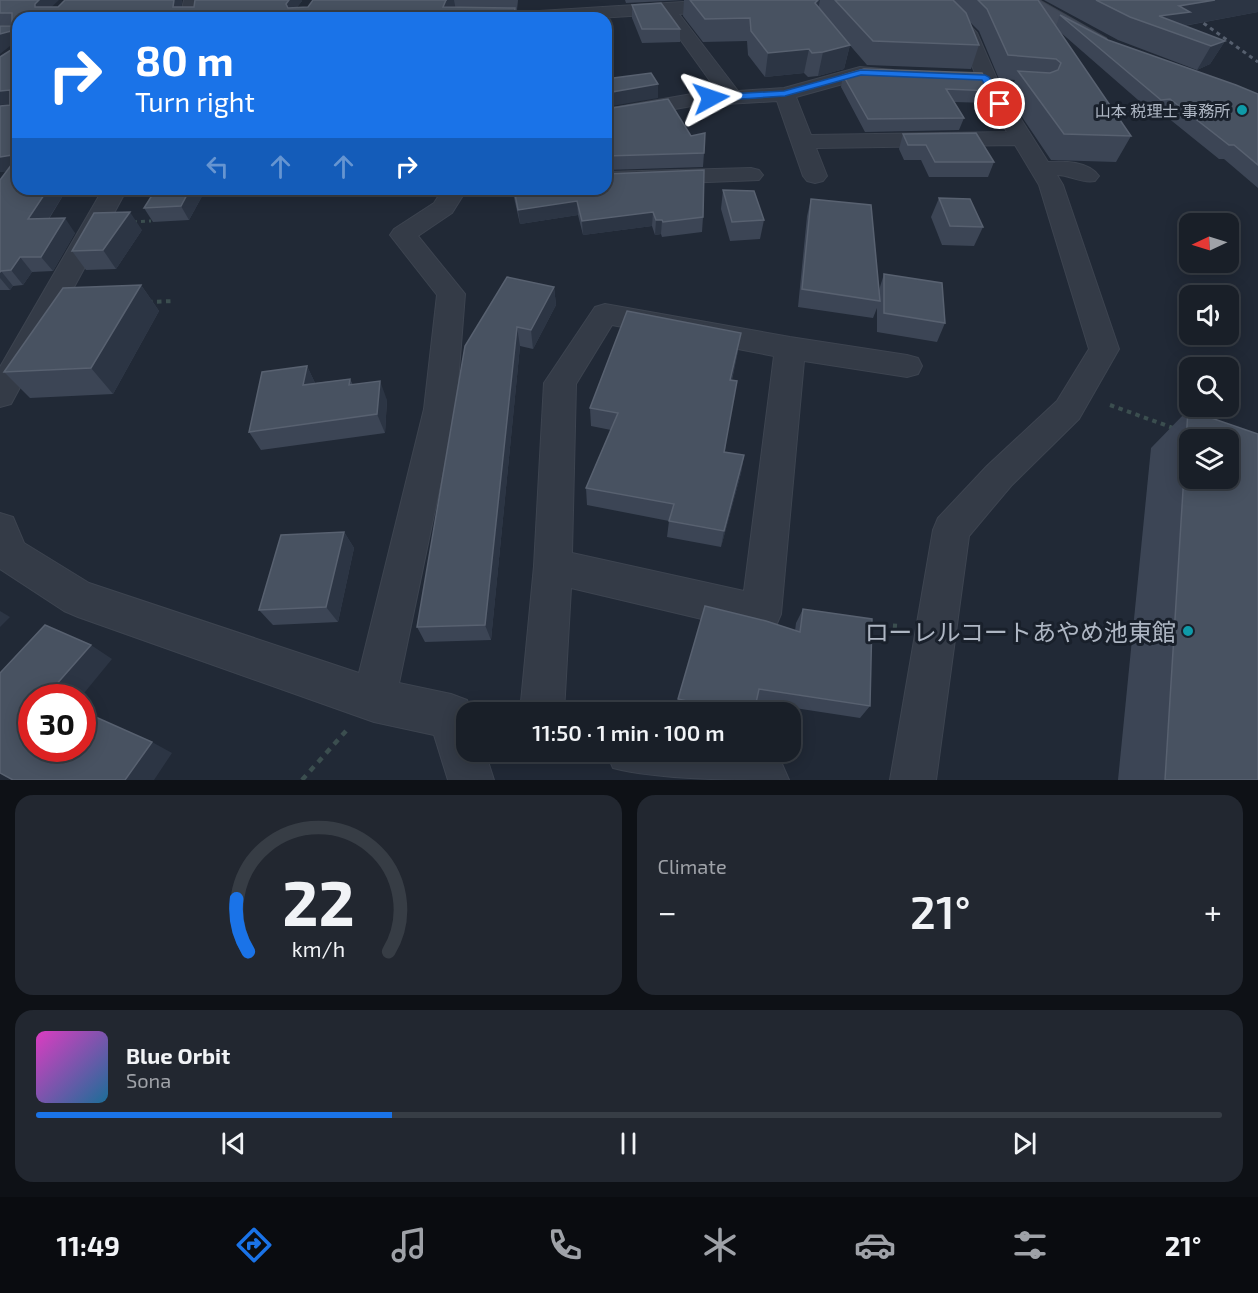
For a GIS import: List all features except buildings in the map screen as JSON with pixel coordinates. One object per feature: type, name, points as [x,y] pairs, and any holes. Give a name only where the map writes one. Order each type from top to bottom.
[{"type":"main road","points":[[1027,0],[1068,26],[1122,51]]},
{"type":"street","points":[[527,12],[536,0]]},
{"type":"street","points":[[612,12],[725,6],[723,0]]},
{"type":"street","points":[[913,780],[951,530],[999,476],[1068,410],[1104,349],[1051,185],[987,82],[968,33],[937,0]]},
{"type":"street","points":[[667,9],[731,96]]},
{"type":"street","points":[[848,57],[861,73]]},
{"type":"street","points":[[612,114],[731,96],[785,94],[861,73],[906,74]]},
{"type":"street","points":[[785,94],[816,176]]},
{"type":"street","points":[[804,142],[1022,138]]},
{"type":"street","points":[[1041,169],[1069,168],[1087,176]]},
{"type":"street","points":[[612,176],[751,175]]},
{"type":"street","points":[[0,395],[112,195]]},
{"type":"street","points":[[374,700],[440,409],[451,294],[403,235],[443,208],[451,195]]},
{"type":"street","points":[[543,702],[553,566],[560,383],[605,314],[790,348],[908,366]]},
{"type":"street","points":[[553,566],[761,614],[790,348]]},
{"type":"street","points":[[0,529],[9,554],[78,598],[374,700],[451,716],[471,780]]},
{"type":"street","points":[[678,762],[766,780]]},
{"type":"path","points":[[141,302],[174,301]]},
{"type":"path","points":[[1078,394],[1179,430]]},
{"type":"path","points":[[864,624],[934,630]]},
{"type":"path","points":[[303,780],[374,700]]},
{"type":"railway","points":[[1171,0],[1258,62]]},
{"type":"place","name":"山本 税理士 事務所","points":[[1242,110]]},
{"type":"place","name":"ローレルコートあやめ池東館","points":[[1188,631]]},
{"type":"route","points":[[711,98],[785,94],[861,73],[985,77],[1000,104]]}]
